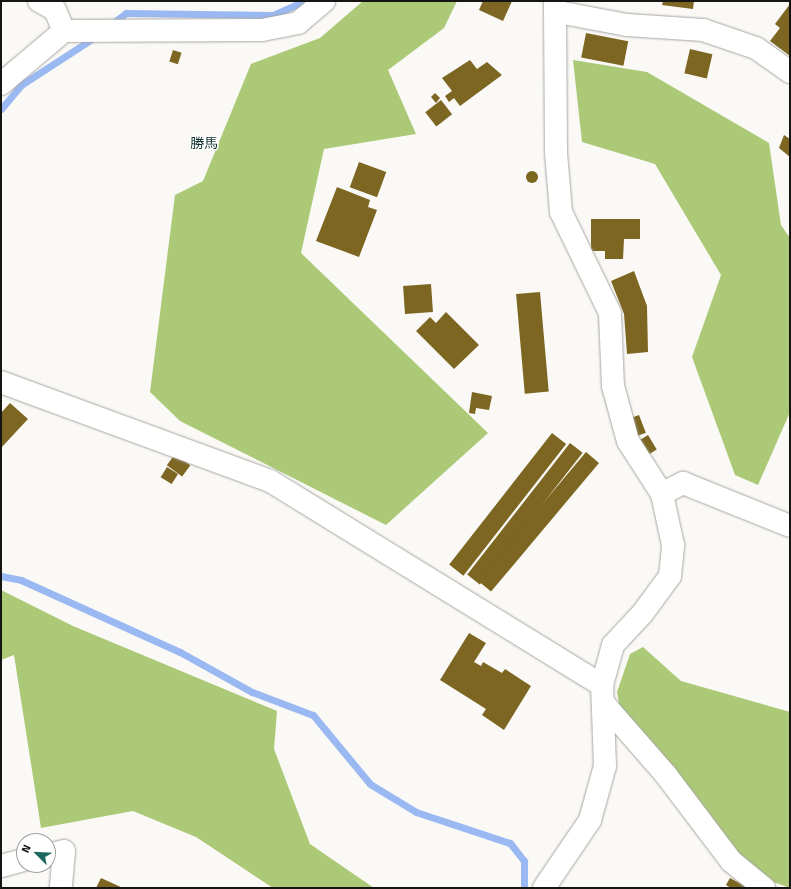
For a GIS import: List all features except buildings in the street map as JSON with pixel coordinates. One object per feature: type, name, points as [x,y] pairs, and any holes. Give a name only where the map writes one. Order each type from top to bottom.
[{"type":"street","points":[[39,1],[55,10],[64,31]]},
{"type":"street","points":[[1,84],[64,31],[262,30],[298,23],[324,1]]},
{"type":"street","points":[[544,888],[590,820],[605,766],[603,695],[612,645],[642,614],[670,576],[673,545],[662,494],[628,441],[613,386],[610,313],[561,212],[556,152],[556,6],[627,24],[702,30],[756,48],[790,72]]},
{"type":"street","points":[[1,382],[270,481],[603,695],[731,861],[764,888]]},
{"type":"street","points":[[662,494],[683,483],[790,526]]},
{"type":"street","points":[[56,853],[64,851],[61,888]]},
{"type":"street","points":[[1,866],[16,862]]},
{"type":"green space","points":[[363,1],[457,1],[444,28],[388,70],[416,134],[324,149],[301,253],[488,433],[386,525],[180,421],[150,392],[175,195],[203,181],[251,64],[320,38]]},
{"type":"green space","points":[[573,60],[647,72],[769,143],[781,225],[790,238],[790,412],[758,485],[735,475],[692,357],[721,275],[655,164],[582,142]]},
{"type":"green space","points":[[1,590],[73,626],[277,711],[274,749],[310,844],[374,888],[273,888],[196,837],[133,811],[41,828],[14,655],[1,660]]},
{"type":"green space","points":[[643,647],[681,681],[790,712],[790,888],[768,880],[749,865],[620,710],[617,692],[630,654]]},
{"type":"waterway","points":[[110,25],[126,13],[273,15],[304,1]]},
{"type":"waterway","points":[[1,109],[21,85],[95,37]]},
{"type":"waterway","points":[[1,576],[21,580],[180,652],[252,692],[313,715],[370,784],[416,812],[510,843],[524,861],[524,888]]},
{"type":"district","name":"勝馬","points":[[204,143]]}]
